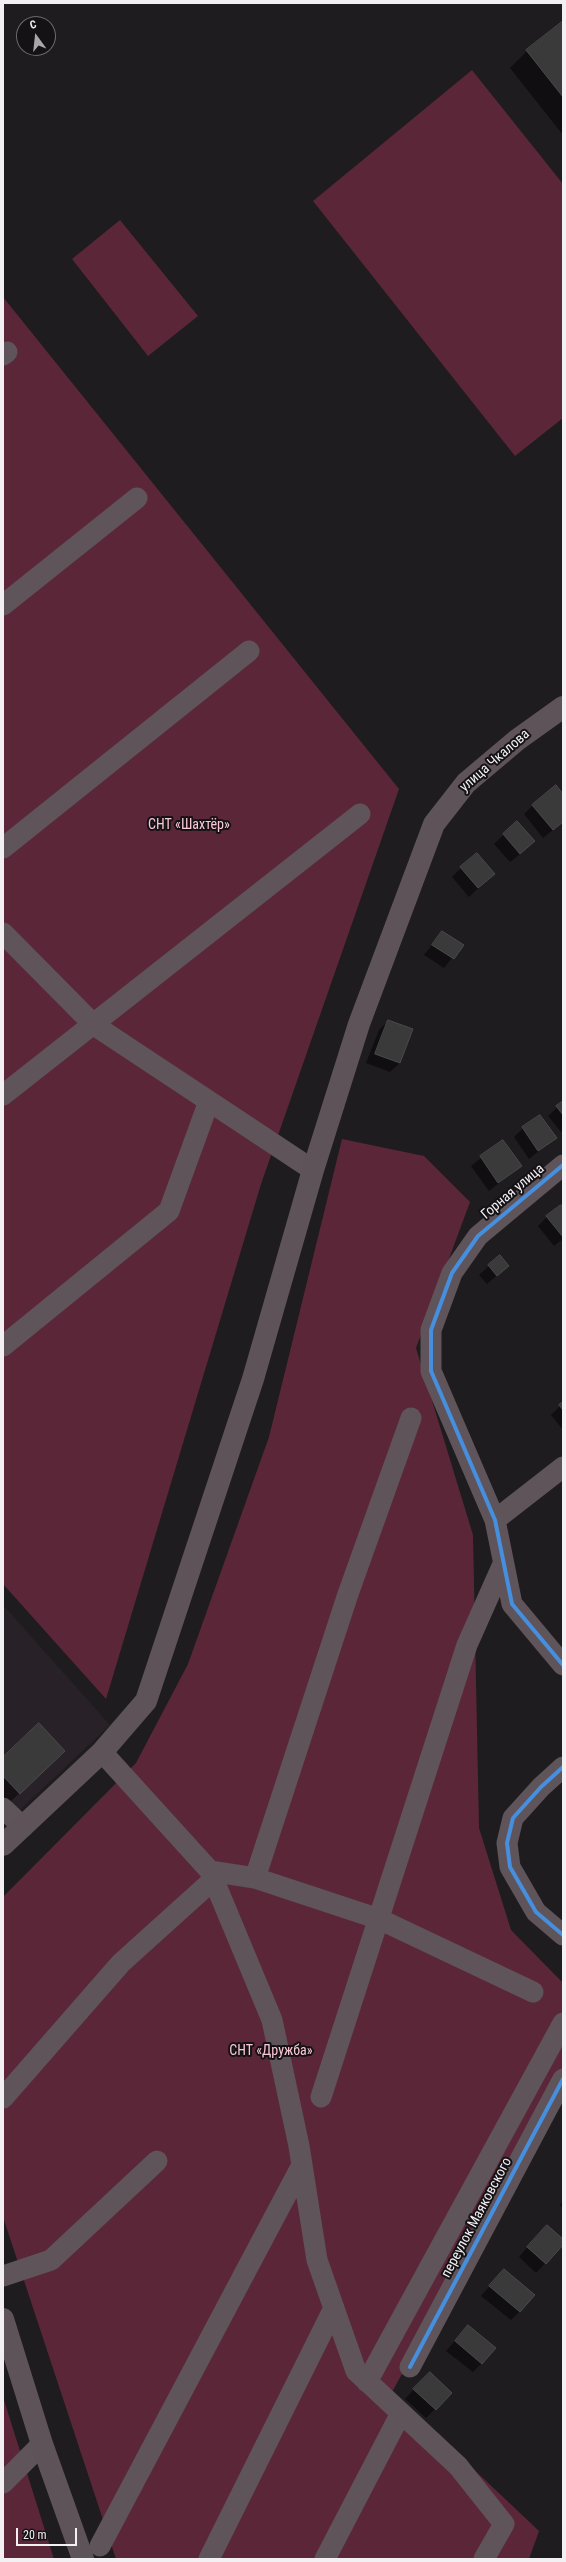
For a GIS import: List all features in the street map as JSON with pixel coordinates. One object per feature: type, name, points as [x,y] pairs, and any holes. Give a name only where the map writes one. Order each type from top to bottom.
[{"type":"main road","name":"улица Чкалова","points":[[3,1845],[102,1752],[146,1701],[253,1378],[313,1170],[359,1024],[434,824],[466,783],[517,740],[563,707]]},
{"type":"main road","points":[[3,2319],[42,2444],[83,2559]]},
{"type":"street","points":[[3,605],[137,498]]},
{"type":"street","points":[[3,848],[250,651]]},
{"type":"street","points":[[3,1095],[94,1025],[360,814]]},
{"type":"street","points":[[3,933],[94,1025],[313,1170]]},
{"type":"street","points":[[3,1346],[169,1211],[209,1101]]},
{"type":"street","name":"Горная улица","points":[[563,1165],[478,1236],[452,1273],[431,1330],[431,1371],[495,1520],[512,1604],[563,1665]]},
{"type":"street","points":[[255,1878],[348,1594],[412,1418]]},
{"type":"street","points":[[495,1520],[563,1467]]},
{"type":"street","points":[[321,2098],[467,1645],[503,1564]]},
{"type":"street","points":[[102,1752],[211,1876],[272,2020],[302,2165],[317,2260],[356,2371],[458,2466],[504,2524],[484,2559]]},
{"type":"street","points":[[563,1767],[541,1787],[513,1818],[507,1843],[510,1867],[536,1912],[563,1935]]},
{"type":"street","points":[[3,1808],[23,1826]]},
{"type":"street","points":[[3,2098],[120,1963],[211,1876],[255,1878],[379,1919],[533,1992]]},
{"type":"street","points":[[367,2382],[563,2023]]},
{"type":"street","name":"переулок Маяковского","points":[[410,2367],[563,2079]]},
{"type":"street","points":[[3,2276],[51,2260],[157,2161]]},
{"type":"street","points":[[100,2546],[302,2165]]},
{"type":"street","points":[[208,2559],[334,2308]]},
{"type":"street","points":[[325,2559],[401,2413]]},
{"type":"street","points":[[3,2483],[42,2444]]},
{"type":"shaded area","points":[[3,1605],[110,1725],[3,1826]]},
{"type":"green space","points":[[472,70],[563,184],[563,418],[515,456],[313,201]]},
{"type":"green space","points":[[120,220],[198,316],[148,356],[72,259]]},
{"type":"green space","name":"СНТ «Шахтёр»","points":[[3,297],[399,789],[261,1184],[106,1699],[3,1584]]},
{"type":"green space","name":"СНТ «Дружба»","points":[[342,1139],[424,1156],[470,1202],[416,1348],[473,1535],[479,1828],[511,1930],[563,1983],[563,2082],[392,2392],[539,2531],[529,2559],[116,2559],[3,2217],[3,1897],[136,1763],[188,1664],[269,1437]]},
{"type":"green space","points":[[3,2397],[54,2559],[3,2559]]},
{"type":"building","points":[[562,22],[563,23],[563,97],[526,50]]},
{"type":"building","points":[[556,785],[563,794],[563,822],[553,830],[532,805]]},
{"type":"building","points":[[517,821],[535,841],[520,854],[503,834]]},
{"type":"building","points":[[477,853],[495,874],[478,888],[460,867]]},
{"type":"building","points":[[442,931],[464,945],[454,959],[432,945]]},
{"type":"building","points":[[388,1020],[413,1029],[400,1063],[375,1054]]},
{"type":"building","points":[[563,1101],[563,1115],[556,1106]]},
{"type":"building","points":[[540,1115],[557,1138],[538,1151],[522,1127]]},
{"type":"building","points":[[503,1140],[522,1166],[498,1183],[480,1156]]},
{"type":"building","points":[[561,1205],[563,1208],[563,1237],[546,1216]]},
{"type":"building","points":[[500,1255],[509,1266],[497,1276],[488,1265]]},
{"type":"building","points":[[563,1402],[563,1410],[559,1405]]},
{"type":"building","points":[[39,1723],[65,1751],[20,1794],[3,1776],[3,1757]]},
{"type":"building","points":[[547,2225],[563,2239],[563,2245],[546,2264],[527,2247]]},
{"type":"building","points":[[504,2269],[535,2295],[520,2312],[489,2286]]},
{"type":"building","points":[[468,2325],[496,2348],[482,2364],[455,2341]]},
{"type":"building","points":[[430,2372],[452,2393],[436,2410],[413,2389]]},
{"type":"cycle path","points":[[563,1165],[478,1236],[452,1273],[431,1330],[431,1371],[495,1520],[512,1604],[563,1665]]},
{"type":"cycle path","points":[[563,1767],[541,1787],[513,1818],[507,1843],[510,1867],[536,1912],[563,1935]]},
{"type":"cycle path","points":[[410,2367],[563,2079]]}]
